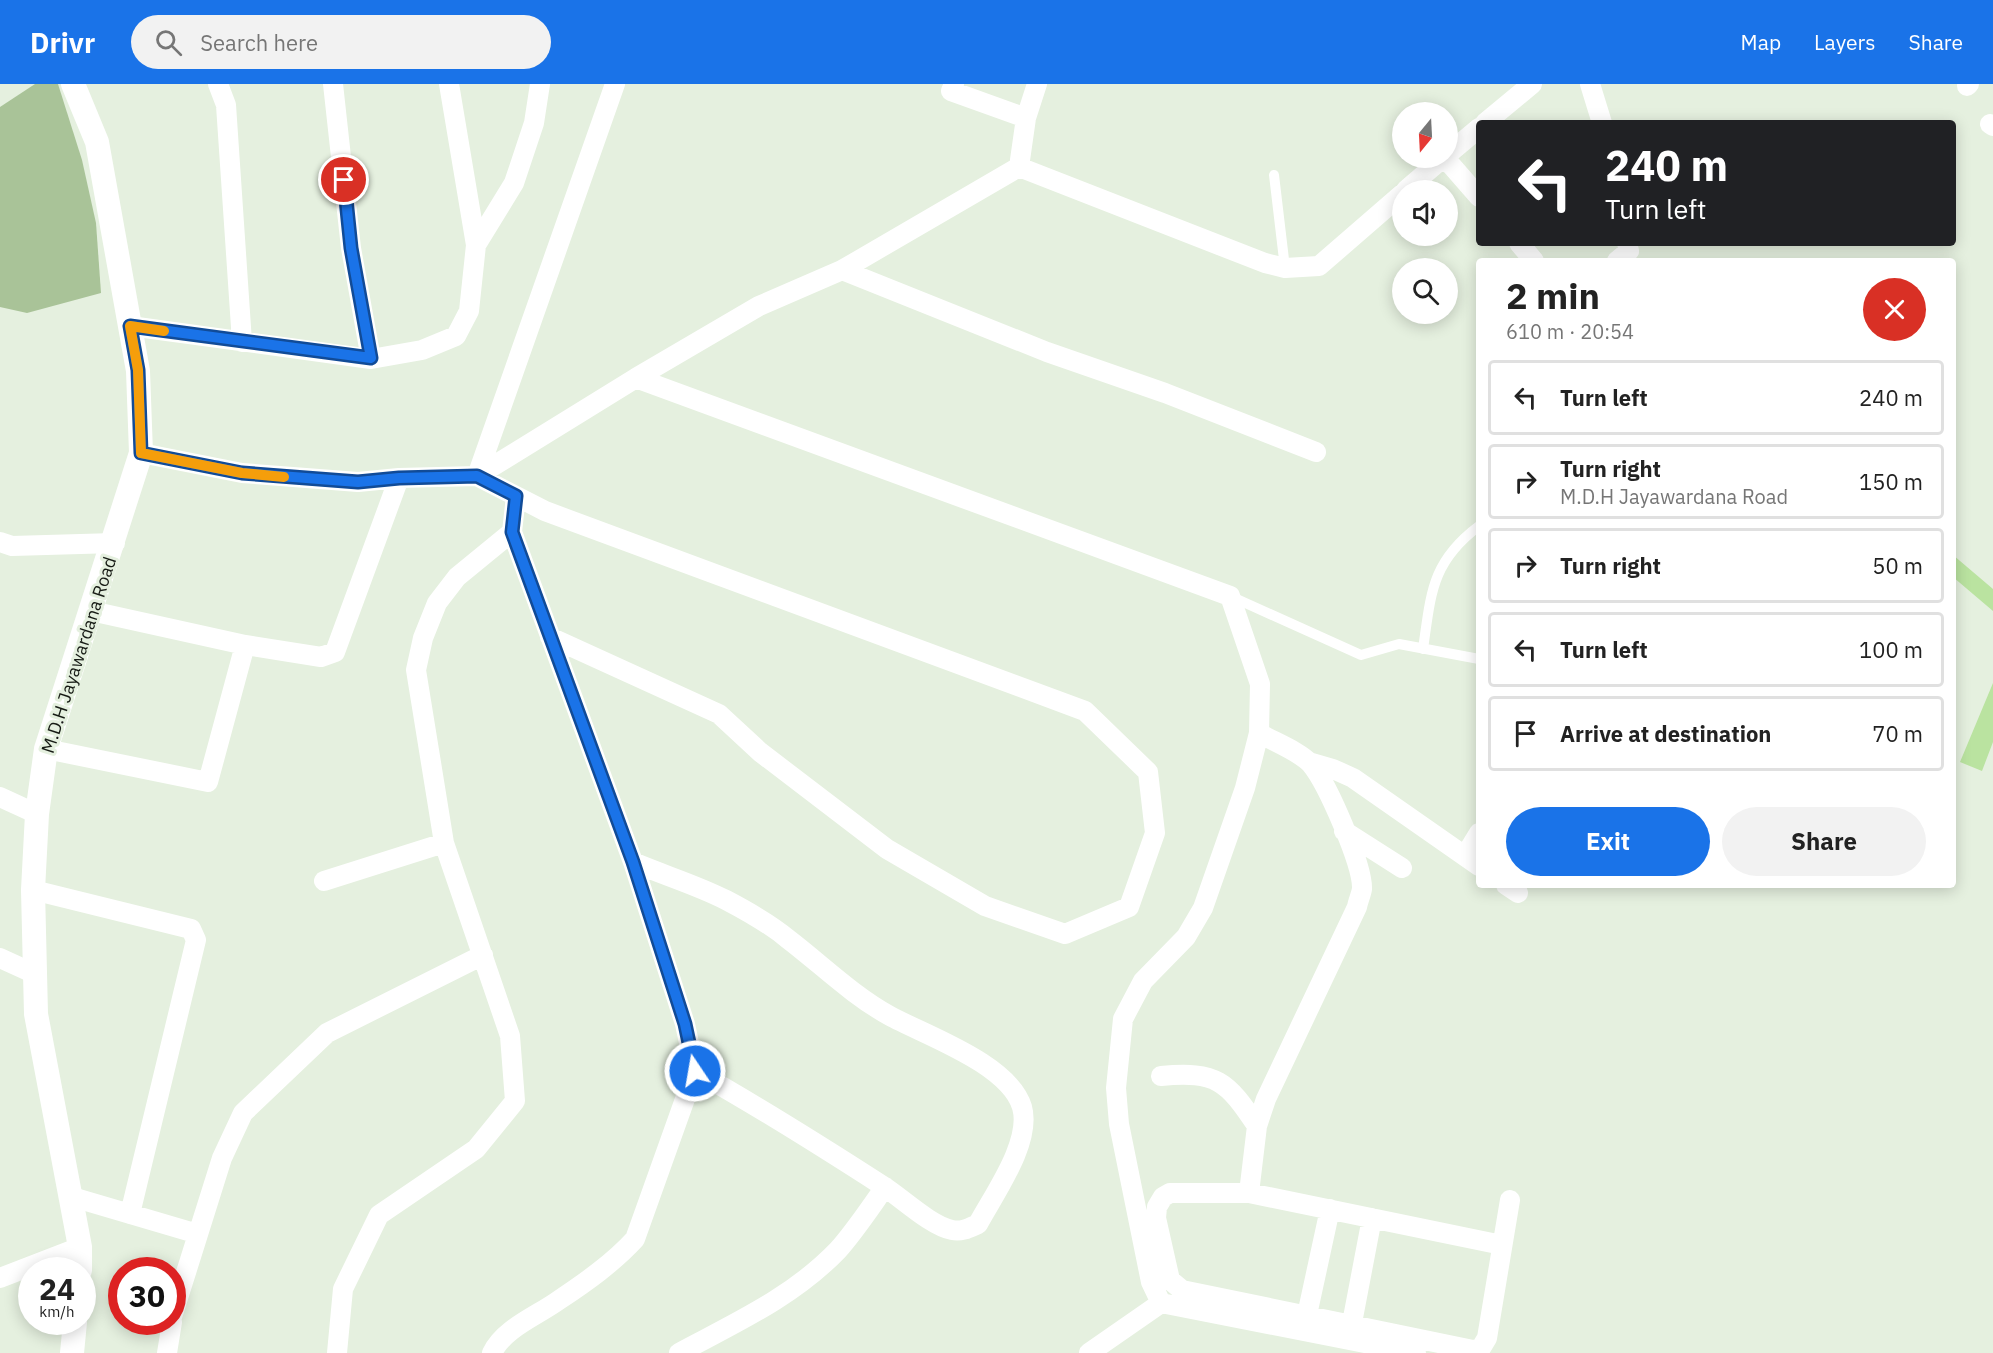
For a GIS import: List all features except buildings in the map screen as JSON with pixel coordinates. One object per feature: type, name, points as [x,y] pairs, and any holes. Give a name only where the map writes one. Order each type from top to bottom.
[{"type":"street","name":"M.D.H Jayawardana Road","points":[[73,84],[97,142],[138,370],[141,453],[115,543],[46,749],[37,814],[33,890],[36,1014],[80,1257]]},
{"type":"street","points":[[218,84],[226,105],[242,342]]},
{"type":"street","points":[[333,84],[351,248],[371,358]]},
{"type":"street","points":[[130,326],[371,358],[422,350],[456,336],[469,311],[476,244],[449,84]]},
{"type":"street","points":[[476,244],[514,183],[534,123],[540,84]]},
{"type":"street","points":[[477,476],[615,84]]},
{"type":"street","points":[[954,84],[951,91],[1026,118]]},
{"type":"street","points":[[1019,166],[1026,118],[1037,84]]},
{"type":"street","points":[[1489,120],[1532,84]]},
{"type":"street","points":[[1590,84],[1601,120]]},
{"type":"street","points":[[1458,146],[1476,131]]},
{"type":"street","points":[[477,476],[636,378],[759,306],[843,270],[1019,166]]},
{"type":"street","points":[[1019,166],[1265,263],[1285,268],[1319,266],[1392,203]]},
{"type":"street","points":[[1418,180],[1432,168]]},
{"type":"street","points":[[1453,168],[1476,194]]},
{"type":"street","points":[[1522,246],[1532,258]]},
{"type":"street","points":[[1621,258],[1629,251],[1628,246]]},
{"type":"street","points":[[843,270],[1047,352],[1165,393],[1316,452]]},
{"type":"street","points":[[636,378],[1230,596],[1260,684],[1259,733],[1245,788],[1203,908],[1186,937],[1143,981],[1123,1018],[1116,1088],[1119,1124],[1151,1282],[1161,1303]]},
{"type":"street","points":[[141,453],[242,473],[358,482],[399,478],[477,476],[545,511],[1085,711],[1148,772],[1155,833],[1129,907],[1065,934],[985,906],[886,849],[760,752],[718,714],[550,637]]},
{"type":"street","points":[[91,611],[245,645],[321,657],[335,652],[399,478]]},
{"type":"street","points":[[492,1353],[498,1340],[559,1300],[622,1253],[635,1239],[695,1071],[685,1024],[633,862],[512,532],[516,496]]},
{"type":"street","points":[[337,1353],[344,1289],[379,1215],[476,1149],[514,1101],[510,1036],[444,843],[416,670],[423,638],[437,603],[457,577],[512,532]]},
{"type":"street","points":[[0,542],[12,546],[115,543]]},
{"type":"street","points":[[46,749],[208,782],[245,645]]},
{"type":"street","points":[[1259,733],[1309,762],[1353,778],[1472,861],[1476,845]]},
{"type":"street","points":[[1249,1193],[1257,1126],[1266,1099],[1357,907],[1362,889],[1360,873],[1344,831],[1320,778],[1309,762]]},
{"type":"street","points":[[0,797],[37,814]]},
{"type":"street","points":[[1344,831],[1402,868]]},
{"type":"street","points":[[324,881],[444,843]]},
{"type":"street","points":[[633,862],[724,899],[786,937],[848,989],[878,1008],[984,1064],[1011,1087],[1022,1106],[1024,1122],[1021,1144],[978,1224],[965,1231],[941,1226],[885,1187],[747,1100],[695,1071]]},
{"type":"street","points":[[33,890],[191,929],[196,940],[130,1214]]},
{"type":"street","points":[[186,1273],[222,1158],[243,1113],[327,1033],[483,955]]},
{"type":"street","points":[[0,958],[35,975]]},
{"type":"street","points":[[1161,1076],[1188,1074],[1209,1077],[1223,1084],[1236,1094],[1257,1126]]},
{"type":"street","points":[[679,1353],[772,1304],[815,1272],[839,1249],[885,1187]]},
{"type":"street","points":[[1502,1245],[1249,1193],[1170,1192],[1163,1197],[1157,1207],[1156,1218],[1170,1280],[1174,1286],[1190,1292],[1352,1323],[1473,1350],[1480,1348],[1487,1338],[1510,1200]]},
{"type":"street","points":[[69,1196],[198,1234]]},
{"type":"street","points":[[1306,1315],[1330,1209]]},
{"type":"street","points":[[1352,1323],[1372,1218]]},
{"type":"street","points":[[0,1278],[18,1274]]},
{"type":"street","points":[[1089,1353],[1161,1303],[1416,1353]]},
{"type":"street","points":[[72,1353],[74,1335]]},
{"type":"street","points":[[167,1353],[170,1335]]},
{"type":"lane","points":[[1274,175],[1285,268]]},
{"type":"lane","points":[[1423,649],[1433,582],[1458,542],[1476,528]]},
{"type":"lane","points":[[1230,596],[1361,655],[1399,644],[1476,658]]},
{"type":"green space","points":[[35,84],[58,84],[82,160],[96,223],[101,293],[27,313],[0,307],[0,107]]},
{"type":"slow traffic","points":[[164,331],[130,326],[138,370],[141,453],[242,473],[284,477]]},
{"type":"route","points":[[344,180],[351,248],[371,358],[274,347],[130,326],[138,370],[141,453],[242,473],[358,482],[399,478],[477,476],[516,496],[512,532],[633,862],[685,1024],[695,1071]]}]
